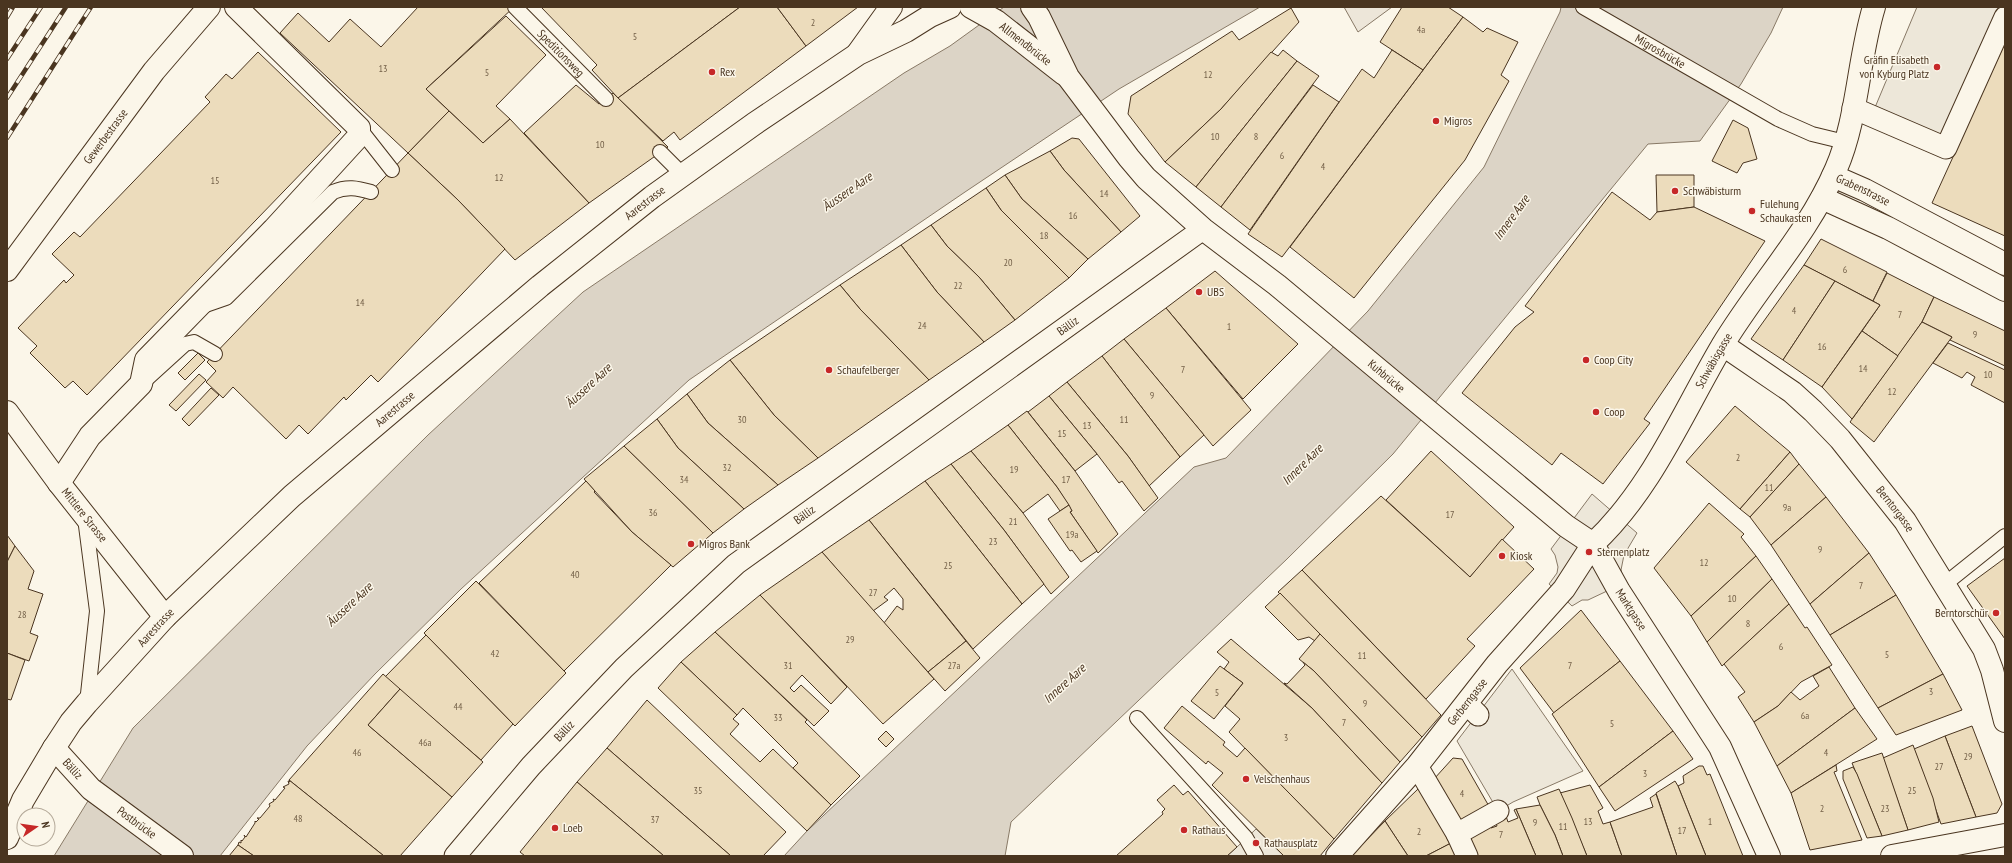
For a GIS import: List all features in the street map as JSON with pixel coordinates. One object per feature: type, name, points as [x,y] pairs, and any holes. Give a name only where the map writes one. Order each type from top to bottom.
[{"type":"main road","name":"Gewerbestrasse","points":[[7,270],[154,71],[209,7]]},
{"type":"main road","points":[[59,483],[90,436],[141,384],[146,360],[274,229],[359,136],[359,128],[236,7]]},
{"type":"main road","name":"Aarestrasse","points":[[858,54],[891,7]]},
{"type":"main road","name":"Aarestrasse","points":[[7,838],[23,800],[71,722],[165,617],[292,496],[540,286],[683,174],[858,54],[906,31],[930,16],[950,7]]},
{"type":"main road","name":"Allmendbrücke","points":[[1032,7],[1068,77],[1129,158],[1146,178],[1203,228]]},
{"type":"main road","name":"Grabenstrasse","points":[[1874,7],[1845,142],[1833,176],[1865,190],[2005,264]]},
{"type":"main road","name":"Allmendbrücke","points":[[977,10],[1004,27],[1068,77]]},
{"type":"main road","name":"Schwäbisgasse","points":[[1593,544],[1621,514],[1649,476],[1723,345],[1822,198],[1833,176]]},
{"type":"main road","name":"Grabenstrasse","points":[[1822,198],[1888,228],[2005,290]]},
{"type":"main road","name":"Kuhbrücke","points":[[1203,228],[1277,285],[1432,414]]},
{"type":"main road","name":"Berntorgasse","points":[[1723,345],[1792,392],[1813,411],[1840,439],[1905,521],[1984,649],[1992,670],[2005,721]]},
{"type":"main road","name":"Mittlere Strasse","points":[[7,412],[84,516],[165,617]]},
{"type":"main road","name":"Marktgasse","points":[[1432,414],[1566,526],[1593,544],[1619,591],[1720,747],[1769,856]]},
{"type":"main road","name":"Gerberngasse","points":[[1337,856],[1417,766],[1452,723],[1472,709],[1497,664],[1572,578],[1593,544]]},
{"type":"main road","name":"Bälliz","points":[[54,748],[92,789]]},
{"type":"main road","name":"Postbrücke","points":[[92,789],[182,856]]},
{"type":"main road","points":[[1892,856],[2005,835]]},
{"type":"street","points":[[1853,108],[1946,148],[2005,17]]},
{"type":"street","name":"Bälliz","points":[[455,856],[531,766],[624,668],[736,564],[1203,228]]},
{"type":"street","points":[[1417,766],[1457,834],[1467,856]]},
{"type":"street","points":[[1457,834],[1498,811]]},
{"type":"lane","name":"Speditionsweg","points":[[515,7],[606,99]]},
{"type":"lane","name":"Migrosbrücke","points":[[1583,7],[1778,119],[1812,134],[1845,142]]},
{"type":"lane","points":[[359,128],[392,170]]},
{"type":"lane","points":[[660,152],[683,174]]},
{"type":"lane","points":[[195,309],[226,298],[333,192],[343,188],[356,188],[371,192]]},
{"type":"lane","points":[[141,384],[186,344],[194,342],[215,354]]},
{"type":"lane","points":[[84,516],[97,611],[87,703]]},
{"type":"lane","points":[[1945,584],[2005,536]]},
{"type":"lane","points":[[1136,718],[1246,838],[1256,856]]},
{"type":"shaded area","points":[[1344,7],[1392,7],[1358,32]]},
{"type":"shaded area","name":"Gräfin Elisabeth von Kyburg Platz","points":[[1917,7],[2005,7],[1946,148],[1871,117]]},
{"type":"shaded area","name":"Sternenplatz","points":[[1592,494],[1637,533],[1624,555],[1621,570],[1624,583],[1588,600],[1582,600],[1572,606],[1549,584],[1557,573],[1558,567],[1555,555],[1551,549]]},
{"type":"shaded area","points":[[1512,669],[1583,771],[1513,802],[1498,811],[1457,741]]},
{"type":"shaded area","name":"Rathausplatz","points":[[1256,829],[1284,856],[1227,856],[1237,847]]},
{"type":"water","name":"Äussere Aare","points":[[1004,7],[1260,7],[1119,89],[689,380],[461,589],[375,674],[307,746],[220,856],[54,856],[133,728],[428,435],[583,292],[904,73],[950,46]]},
{"type":"water","name":"Innere Aare","points":[[1561,7],[1783,7],[1771,33],[1741,84],[1700,141],[1648,144],[1393,454],[1287,559],[1011,822],[1005,856],[784,856],[807,831],[1194,467],[1226,458],[1368,311],[1484,167],[1560,12]]},
{"type":"building","points":[[418,7],[514,7],[426,89],[449,111],[408,153],[280,33],[298,13],[329,42],[350,19],[381,47]]},
{"type":"building","name":"Rex","points":[[541,7],[740,7],[618,98],[592,70],[597,65]]},
{"type":"building","name":"Rex","points":[[740,7],[777,7],[806,46],[680,140],[674,132],[663,141],[618,98]]},
{"type":"building","points":[[777,7],[858,7],[806,46]]},
{"type":"building","points":[[1402,7],[1448,7],[1463,17],[1423,70],[1380,42]]},
{"type":"building","points":[[1291,8],[1299,22],[1221,109],[1165,162],[1128,114],[1131,96],[1232,31],[1239,40]]},
{"type":"building","points":[[506,16],[546,55],[496,106],[510,119],[483,143],[426,89]]},
{"type":"building","name":"Migros","points":[[1463,17],[1483,32],[1487,28],[1518,42],[1501,75],[1509,81],[1465,160],[1354,298],[1290,247]]},
{"type":"building","points":[[2005,43],[2005,236],[1932,203]]},
{"type":"building","points":[[1283,50],[1297,61],[1196,187],[1165,162],[1221,109],[1271,52],[1278,56]]},
{"type":"building","points":[[1392,50],[1423,70],[1282,257],[1248,234],[1362,69],[1374,78]]},
{"type":"building","points":[[258,52],[341,132],[87,395],[73,381],[65,388],[30,353],[37,346],[18,328],[64,280],[66,283],[74,275],[52,254],[74,232],[80,237],[210,102],[205,97],[226,74],[232,79]]},
{"type":"building","points":[[1297,61],[1319,76],[1221,207],[1196,187]]},
{"type":"building","points":[[576,85],[599,104],[613,93],[668,147],[589,203],[524,133]]},
{"type":"building","points":[[1313,85],[1339,102],[1250,230],[1221,207]]},
{"type":"building","points":[[449,111],[483,143],[510,119],[589,203],[515,260],[458,200],[408,153]]},
{"type":"building","points":[[1733,120],[1748,128],[1757,159],[1743,163],[1737,173],[1712,161]]},
{"type":"building","points":[[1072,138],[1079,139],[1140,216],[1121,232],[1064,170],[1050,151]]},
{"type":"building","points":[[1050,151],[1064,170],[1121,232],[1088,259],[1022,199],[1005,175]]},
{"type":"building","points":[[408,153],[458,200],[505,249],[378,382],[371,375],[346,400],[344,397],[308,434],[299,425],[286,439],[233,387],[223,398],[206,382],[216,371],[207,362]]},
{"type":"building","points":[[1005,175],[1022,199],[1088,259],[1069,278],[1001,210],[986,188]]},
{"type":"building","name":"Schwäbisturm","points":[[1656,175],[1694,175],[1694,207],[1657,212]]},
{"type":"building","points":[[986,188],[1001,210],[1069,278],[1015,320],[979,277],[947,246],[931,225]]},
{"type":"building","name":"Coop City","points":[[1612,192],[1650,220],[1657,212],[1694,207],[1765,241],[1644,419],[1650,423],[1603,484],[1561,453],[1552,465],[1462,393],[1515,327],[1534,312],[1525,306]]},
{"type":"building","points":[[931,225],[947,246],[979,277],[1015,320],[984,342],[937,292],[901,245]]},
{"type":"building","points":[[1821,239],[1887,272],[1873,301],[1804,265]]},
{"type":"building","points":[[901,245],[937,292],[984,342],[929,380],[860,309],[840,285]]},
{"type":"building","points":[[1804,265],[1835,281],[1783,360],[1751,339]]},
{"type":"building","points":[[1215,271],[1298,344],[1243,399],[1166,308]]},
{"type":"building","points":[[1887,273],[1934,297],[1922,322],[1898,356],[1862,331],[1880,305],[1873,301]]},
{"type":"building","points":[[1835,281],[1880,305],[1822,387],[1783,360]]},
{"type":"building","name":"Schaufelberger","points":[[840,285],[860,309],[929,380],[818,458],[774,415],[730,360]]},
{"type":"building","points":[[1934,297],[2005,331],[2005,366],[1950,340],[1952,337],[1922,322]]},
{"type":"building","points":[[1166,308],[1251,410],[1213,446],[1124,339]]},
{"type":"building","points":[[1922,322],[1952,337],[1874,442],[1850,422]]},
{"type":"building","points":[[1862,331],[1898,356],[1852,419],[1822,387]]},
{"type":"building","points":[[1124,339],[1204,435],[1180,457],[1102,356]]},
{"type":"building","points":[[1948,343],[2005,370],[2005,403],[1971,385],[1975,377],[1967,372],[1962,378],[1933,363]]},
{"type":"building","points":[[198,353],[205,360],[185,380],[178,373]]},
{"type":"building","points":[[1102,356],[1180,457],[1149,486],[1128,456],[1067,382]]},
{"type":"building","points":[[730,360],[774,415],[818,458],[778,485],[708,423],[687,394]]},
{"type":"building","points":[[199,374],[206,380],[176,411],[169,405]]},
{"type":"building","points":[[1067,382],[1128,456],[1158,498],[1144,511],[1122,481],[1119,483],[1049,396]]},
{"type":"building","points":[[211,388],[219,395],[189,426],[182,419]]},
{"type":"building","points":[[687,394],[708,423],[778,485],[744,509],[678,448],[657,419]]},
{"type":"building","points":[[1049,396],[1097,454],[1075,471],[1028,412]]},
{"type":"building","points":[[1735,406],[1790,452],[1740,509],[1686,462]]},
{"type":"building","points":[[1027,411],[1075,471],[1118,534],[1098,553],[1070,512],[1072,511],[1057,487],[1008,425]]},
{"type":"building","points":[[657,419],[678,448],[744,509],[713,533],[624,446]]},
{"type":"building","points":[[1008,425],[1057,487],[1069,505],[1060,511],[1048,494],[1023,513],[971,451]]},
{"type":"building","points":[[624,446],[713,533],[673,567],[632,532],[584,479]]},
{"type":"building","points":[[971,451],[1023,513],[1069,577],[1051,594],[1004,530],[951,464]]},
{"type":"building","points":[[1431,451],[1514,527],[1470,577],[1386,500]]},
{"type":"building","points":[[1790,452],[1799,464],[1750,517],[1740,509]]},
{"type":"building","points":[[951,464],[1004,530],[1044,584],[1022,604],[925,481]]},
{"type":"building","points":[[1799,464],[1826,497],[1771,545],[1750,517]]},
{"type":"building","points":[[586,481],[595,491],[594,492],[632,532],[671,565],[564,671],[479,583]]},
{"type":"building","points":[[925,481],[1022,604],[973,649],[869,520]]},
{"type":"building","points":[[1381,496],[1470,577],[1502,539],[1534,569],[1467,639],[1475,646],[1426,699],[1302,570]]},
{"type":"building","points":[[1826,497],[1869,553],[1810,604],[1771,545]]},
{"type":"building","points":[[1709,503],[1744,534],[1741,537],[1756,556],[1691,616],[1654,568]]},
{"type":"building","points":[[1069,505],[1072,511],[1070,512],[1097,551],[1081,562],[1072,550],[1070,551],[1048,519]]},
{"type":"building","points":[[869,520],[966,641],[928,672],[884,623],[897,606],[903,610],[903,599],[894,588],[884,597],[888,600],[873,611],[822,552]]},
{"type":"building","points":[[7,535],[15,546],[7,562]]},
{"type":"building","points":[[15,546],[34,571],[28,589],[43,594],[30,633],[38,636],[29,661],[7,653],[7,562]]},
{"type":"building","points":[[822,552],[934,679],[883,724],[760,595]]},
{"type":"building","points":[[1869,553],[1896,595],[1830,635],[1810,604]]},
{"type":"building","points":[[1756,556],[1772,579],[1707,642],[1691,616]]},
{"type":"building","name":"Berntorschür","points":[[2005,558],[2005,639],[1967,586]]},
{"type":"building","points":[[1302,570],[1441,715],[1422,737],[1278,592]]},
{"type":"building","points":[[1772,579],[1789,604],[1722,666],[1707,642]]},
{"type":"building","points":[[476,581],[566,673],[515,726],[424,633]]},
{"type":"building","points":[[1280,593],[1320,634],[1315,641],[1309,637],[1298,640],[1265,607]]},
{"type":"building","points":[[760,595],[847,687],[831,704],[802,675],[790,688],[794,692],[801,685],[829,711],[814,726],[715,632]]},
{"type":"building","points":[[1896,595],[1943,674],[1878,708],[1830,635]]},
{"type":"building","points":[[1789,604],[1805,628],[1807,627],[1832,665],[1801,682],[1778,706],[1754,722],[1738,697],[1745,692],[1724,664]]},
{"type":"building","points":[[1581,610],[1620,661],[1554,713],[1520,668]]},
{"type":"building","points":[[715,632],[807,720],[805,722],[860,776],[831,805],[793,768],[798,763],[743,708],[737,715],[681,662]]},
{"type":"building","points":[[1320,634],[1422,737],[1400,762],[1314,671],[1299,659]]},
{"type":"building","points":[[426,635],[513,724],[481,760],[385,677]]},
{"type":"building","points":[[1231,639],[1312,708],[1382,783],[1334,839],[1229,732],[1240,719],[1225,706],[1243,683],[1224,669],[1229,662],[1217,652]]},
{"type":"building","points":[[966,641],[980,658],[945,691],[928,672]]},
{"type":"building","points":[[7,653],[25,660],[11,700],[7,699]]},
{"type":"building","points":[[1620,661],[1673,731],[1599,787],[1552,714]]},
{"type":"building","points":[[681,662],[737,715],[733,719],[739,724],[730,734],[760,762],[773,749],[831,805],[807,831],[658,688]]},
{"type":"building","points":[[1303,662],[1314,671],[1400,762],[1382,783],[1312,708],[1284,683],[1287,684],[1305,665]]},
{"type":"building","points":[[1220,666],[1243,683],[1214,719],[1191,701]]},
{"type":"building","points":[[1829,667],[1855,708],[1777,766],[1754,722],[1778,706],[1791,692],[1800,700],[1819,686],[1813,676]]},
{"type":"building","points":[[383,674],[400,689],[368,725],[452,797],[400,856],[384,856],[289,780]]},
{"type":"building","points":[[1943,674],[1962,710],[1896,735],[1878,708]]},
{"type":"building","points":[[400,689],[483,762],[452,797],[368,725]]},
{"type":"building","points":[[647,700],[786,832],[763,856],[731,856],[607,748]]},
{"type":"building","name":"Velschenhaus","points":[[1182,706],[1225,742],[1223,745],[1237,757],[1245,748],[1334,839],[1320,856],[1284,856],[1212,785],[1223,773],[1208,761],[1206,764],[1164,728]]},
{"type":"building","points":[[1855,708],[1877,739],[1791,793],[1777,766]]},
{"type":"building","points":[[1972,726],[2002,804],[1997,813],[1976,817],[1945,736]]},
{"type":"building","points":[[886,731],[894,739],[886,747],[878,739]]},
{"type":"building","points":[[1673,731],[1693,759],[1615,811],[1599,787]]},
{"type":"building","points":[[1945,736],[1976,817],[1941,824],[1914,749]]},
{"type":"building","points":[[1913,745],[1933,798],[1939,822],[1908,830],[1883,758]]},
{"type":"building","points":[[607,748],[731,856],[664,856],[577,782]]},
{"type":"building","points":[[1882,753],[1908,830],[1882,836],[1852,763]]},
{"type":"building","points":[[1453,758],[1462,759],[1490,808],[1460,825],[1434,779]]},
{"type":"building","points":[[1836,765],[1837,771],[1834,772],[1862,840],[1810,850],[1791,793]]},
{"type":"building","points":[[1699,766],[1703,766],[1707,775],[1710,774],[1743,856],[1706,856],[1678,786],[1684,783],[1683,776]]},
{"type":"building","points":[[1853,767],[1882,836],[1867,838],[1843,779],[1843,771]]},
{"type":"building","points":[[289,780],[384,856],[254,856],[238,845],[239,842],[241,843],[241,840],[242,841],[245,837],[244,835],[246,837],[255,821],[256,822],[259,819],[257,818],[260,818],[270,806],[269,804],[274,801],[273,799],[275,800],[285,788],[283,787],[289,784]]},
{"type":"building","points":[[1675,781],[1706,856],[1677,856],[1656,793]]},
{"type":"building","points":[[577,782],[664,856],[525,856],[520,852]]},
{"type":"building","name":"Rathaus","points":[[1174,785],[1183,795],[1188,791],[1237,847],[1227,856],[1116,856],[1163,814],[1162,812],[1165,809],[1157,800]]},
{"type":"building","points":[[1590,785],[1603,808],[1598,811],[1603,824],[1610,822],[1622,856],[1587,856],[1560,793]]},
{"type":"building","points":[[1419,788],[1453,842],[1426,856],[1408,856],[1385,821]]},
{"type":"building","points":[[1559,789],[1587,856],[1563,856],[1555,835],[1540,805],[1537,797]]},
{"type":"building","points":[[1656,794],[1677,856],[1622,856],[1610,822],[1653,807],[1650,798]]},
{"type":"building","points":[[1540,805],[1555,835],[1563,856],[1536,856],[1516,809]]},
{"type":"building","points":[[1516,809],[1536,856],[1475,856],[1467,837],[1491,825],[1491,828],[1497,826],[1495,820],[1506,816],[1508,822],[1518,818],[1514,810]]},
{"type":"building","points":[[1385,821],[1408,856],[1351,856]]},
{"type":"building","points":[[1453,842],[1459,856],[1426,856]]},
{"type":"building","points":[[238,845],[254,856],[229,856]]},
{"type":"railway","points":[[7,17],[13,7]]},
{"type":"railway","points":[[7,59],[41,7]]},
{"type":"railway","points":[[7,98],[66,7]]},
{"type":"railway","points":[[7,138],[91,7]]},
{"type":"place","name":"Gräfin Elisabeth von Kyburg Platz","points":[[1937,67]]},
{"type":"place","name":"Rex","points":[[712,72]]},
{"type":"place","name":"Migros","points":[[1436,121]]},
{"type":"place","name":"Schwäbisturm","points":[[1675,191]]},
{"type":"place","name":"Fulehung Schaukasten","points":[[1752,211]]},
{"type":"place","name":"UBS","points":[[1199,292]]},
{"type":"place","name":"Coop City","points":[[1586,360]]},
{"type":"place","name":"Schaufelberger","points":[[829,370]]},
{"type":"place","name":"Coop","points":[[1596,412]]},
{"type":"place","name":"Migros Bank","points":[[691,544]]},
{"type":"place","name":"Sternenplatz","points":[[1589,552]]},
{"type":"place","name":"Kiosk","points":[[1502,556]]},
{"type":"place","name":"Berntorschür","points":[[1996,613]]},
{"type":"place","name":"Velschenhaus","points":[[1246,779]]},
{"type":"place","name":"Loeb","points":[[555,828]]},
{"type":"place","name":"Rathaus","points":[[1184,830]]},
{"type":"place","name":"Rathausplatz","points":[[1256,843]]}]
